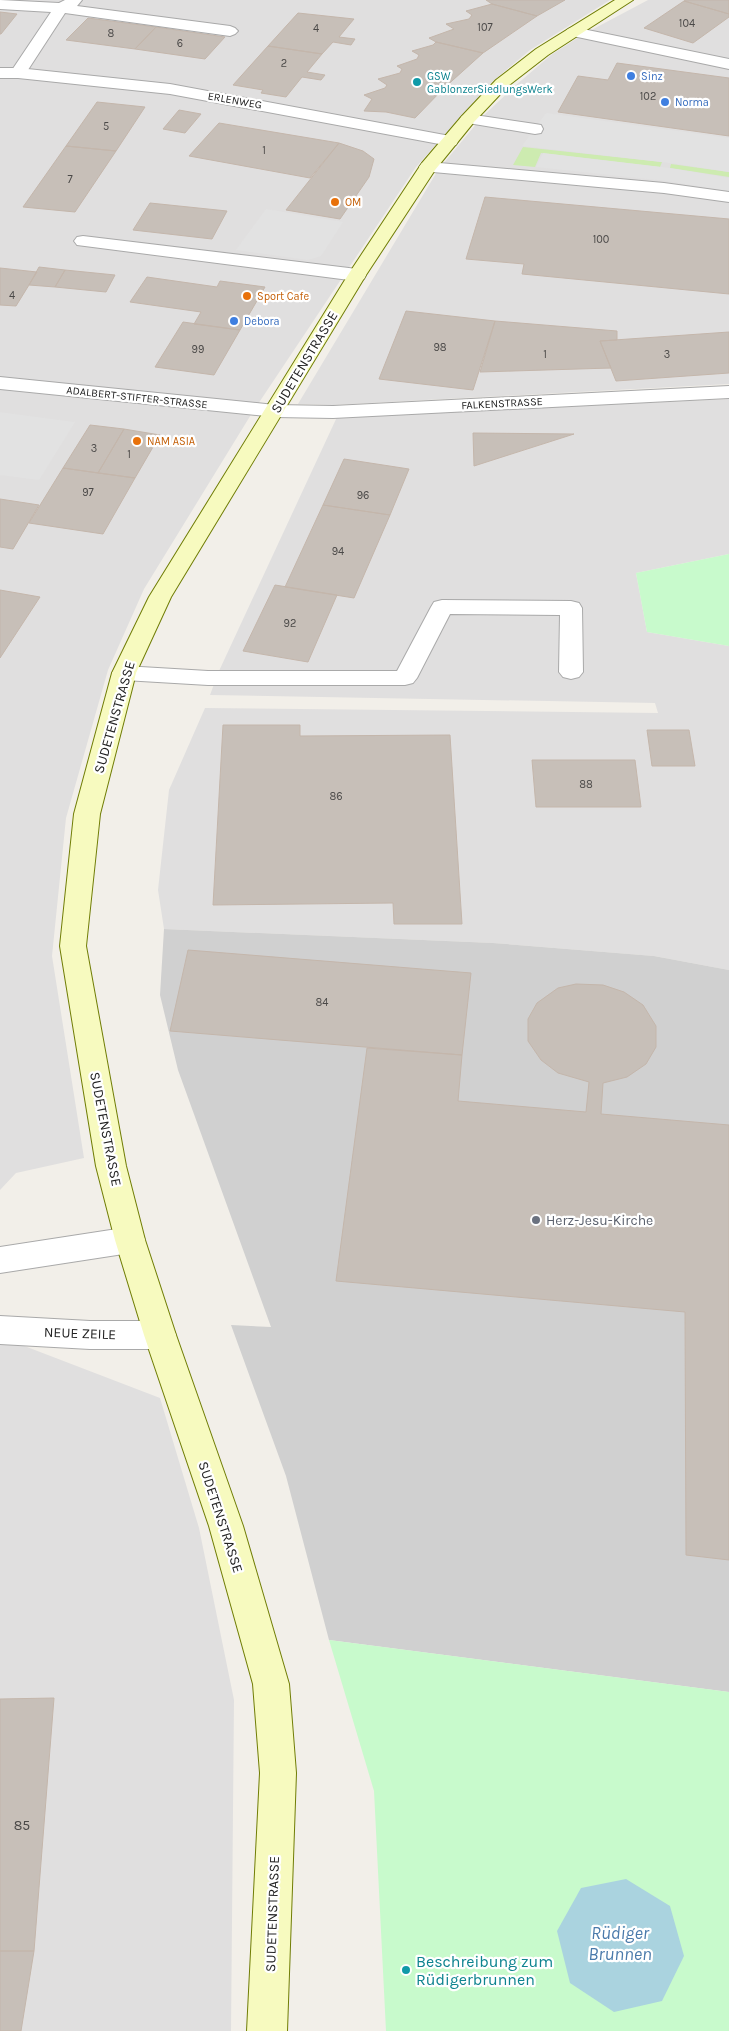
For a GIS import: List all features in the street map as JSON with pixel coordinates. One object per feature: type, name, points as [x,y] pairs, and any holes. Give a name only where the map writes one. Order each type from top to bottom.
[{"type":"street","points":[[18,73],[61,8],[76,0]]},
{"type":"street","name":"SUDETENSTRASSE","points":[[267,2031],[278,1773],[271,1684],[226,1526],[160,1335],[130,1240],[111,1166],[73,946],[87,814],[124,673],[160,597],[357,275],[428,167],[468,118],[502,83],[542,52],[625,0]]},
{"type":"street","points":[[0,4],[61,8],[230,30]]},
{"type":"street","points":[[573,32],[729,64]]},
{"type":"street","name":"ERLENWEG","points":[[0,73],[18,73],[170,89],[450,141]]},
{"type":"street","points":[[468,118],[535,129]]},
{"type":"street","points":[[428,167],[664,188],[729,197]]},
{"type":"street","points":[[83,241],[357,275]]},
{"type":"street","name":"ADALBERT-STIFTER-STRASSE","points":[[0,383],[274,411]]},
{"type":"street","name":"FALKENSTRASSE","points":[[274,411],[333,412],[729,392]]},
{"type":"street","points":[[124,673],[208,678],[405,678],[442,607],[571,608],[572,672]]},
{"type":"street","points":[[0,1260],[130,1240]]},
{"type":"street","name":"NEUE ZEILE","points":[[0,1330],[90,1335],[160,1335]]},
{"type":"shaded area","points":[[0,0],[610,0],[530,50],[492,82],[416,167],[252,413],[144,589],[108,670],[66,818],[52,956],[84,1158],[16,1173],[0,1190]]},
{"type":"shaded area","points":[[648,0],[729,0],[729,384],[333,405],[298,404],[438,170],[482,117],[551,55],[582,35]]},
{"type":"shaded area","points":[[546,113],[729,138],[729,172],[670,163],[522,146]]},
{"type":"shaded area","points":[[543,153],[670,168],[729,178],[729,191],[666,181],[536,167]]},
{"type":"shaded area","points":[[266,209],[343,222],[321,256],[308,260],[236,250]]},
{"type":"shaded area","points":[[729,399],[729,554],[636,573],[647,632],[729,646],[729,970],[654,956],[493,943],[164,929],[158,890],[169,790],[205,708],[658,713],[655,703],[210,695],[219,671],[337,417]]},
{"type":"shaded area","points":[[0,412],[75,422],[39,480],[0,475]]},
{"type":"shaded area","points":[[164,929],[493,943],[654,956],[729,970],[729,1692],[329,1640],[286,1476],[231,1325],[271,1327],[178,1070],[160,995]]},
{"type":"shaded area","points":[[0,1341],[14,1342],[160,1398],[199,1528],[234,1700],[231,2031],[0,2031]]},
{"type":"green space","points":[[523,147],[662,162],[660,167],[541,153],[535,167],[513,165]]},
{"type":"green space","points":[[671,164],[729,172],[729,177],[670,168]]},
{"type":"green space","points":[[729,554],[729,646],[647,632],[636,573]]},
{"type":"green space","points":[[329,1640],[729,1692],[729,2031],[386,2031],[374,1791]]},
{"type":"water","name":"Rüdiger Brunnen","points":[[626,1879],[670,1906],[684,1956],[662,2001],[614,2012],[570,1983],[557,1931],[581,1888]]},
{"type":"building","points":[[486,0],[565,0],[537,16],[492,4]]},
{"type":"building","points":[[729,0],[729,14],[684,1]]},
{"type":"building","points":[[684,1],[729,14],[729,17],[693,43],[644,28]]},
{"type":"building","points":[[492,4],[537,16],[483,53],[436,42],[429,38],[454,29],[446,24],[469,19],[472,15],[466,11]]},
{"type":"building","points":[[0,12],[17,14],[1,34],[0,34]]},
{"type":"building","points":[[298,13],[354,19],[339,37],[355,39],[351,45],[333,42],[322,54],[268,46]]},
{"type":"building","points":[[88,18],[156,27],[135,49],[66,40]]},
{"type":"building","points":[[156,27],[225,37],[205,59],[135,49]]},
{"type":"building","name":"GSW GablonzerSiedlungsWerk","points":[[436,42],[483,53],[443,89],[415,118],[386,112],[364,111],[372,99],[364,95],[385,88],[387,85],[378,79],[400,73],[402,69],[397,66],[417,59],[419,55],[412,51],[433,45]]},
{"type":"building","points":[[268,46],[322,54],[307,72],[325,75],[321,80],[302,77],[286,97],[261,93],[263,90],[233,85]]},
{"type":"building","points":[[617,63],[729,78],[729,136],[558,112],[578,76],[608,80]]},
{"type":"building","points":[[97,102],[145,107],[116,151],[66,146]]},
{"type":"building","points":[[179,110],[201,114],[185,133],[163,129]]},
{"type":"building","points":[[219,123],[339,143],[310,178],[189,156]]},
{"type":"building","points":[[339,143],[363,151],[374,159],[369,177],[340,219],[286,210]]},
{"type":"building","points":[[66,146],[116,151],[75,212],[23,207]]},
{"type":"building","points":[[485,197],[729,219],[729,294],[522,274],[524,264],[466,259]]},
{"type":"building","points":[[150,203],[227,211],[212,239],[133,230]]},
{"type":"building","points":[[39,267],[65,270],[55,287],[29,285]]},
{"type":"building","points":[[0,268],[37,272],[16,306],[0,305]]},
{"type":"building","points":[[65,270],[115,275],[106,292],[55,287]]},
{"type":"building","points":[[147,277],[217,287],[220,281],[265,287],[240,330],[194,324],[201,312],[130,302]]},
{"type":"building","points":[[406,311],[495,321],[473,390],[379,379]]},
{"type":"building","points":[[495,321],[617,331],[617,340],[600,341],[611,368],[480,372]]},
{"type":"building","points":[[183,322],[240,330],[214,375],[155,367]]},
{"type":"building","points":[[729,332],[729,373],[616,381],[600,341]]},
{"type":"building","points":[[90,425],[124,429],[98,473],[63,468]]},
{"type":"building","points":[[124,429],[160,435],[135,478],[98,473]]},
{"type":"building","points":[[473,433],[574,434],[474,466]]},
{"type":"building","points":[[344,459],[409,469],[390,515],[323,505]]},
{"type":"building","points":[[63,468],[135,478],[103,534],[29,523]]},
{"type":"building","points":[[0,499],[39,505],[13,549],[0,547]]},
{"type":"building","points":[[323,505],[390,515],[354,598],[285,587]]},
{"type":"building","points":[[275,585],[337,595],[308,662],[243,651]]},
{"type":"building","points":[[0,590],[40,597],[0,658]]},
{"type":"building","points":[[223,725],[300,725],[300,736],[450,735],[462,924],[394,924],[393,903],[213,905]]},
{"type":"building","points":[[647,730],[689,730],[695,766],[652,766]]},
{"type":"building","points":[[532,760],[635,760],[641,807],[536,807]]},
{"type":"building","points":[[188,950],[471,973],[462,1055],[170,1031]]},
{"type":"building","name":"Herz-Jesu-Kirche","points":[[576,984],[603,985],[624,992],[643,1005],[656,1026],[656,1047],[646,1064],[627,1077],[603,1083],[601,1114],[729,1125],[729,1560],[686,1555],[685,1312],[336,1281],[367,1048],[462,1055],[458,1101],[586,1112],[589,1082],[558,1073],[541,1060],[528,1041],[528,1019],[537,1003],[558,988]]},
{"type":"building","points":[[54,1698],[34,1951],[0,1951],[0,1699]]},
{"type":"building","points":[[0,1951],[34,1951],[21,2031],[0,2031]]},
{"type":"place","name":"Sinz","points":[[631,76]]},
{"type":"place","name":"GSW GablonzerSiedlungsWerk","points":[[417,82]]},
{"type":"place","name":"Norma","points":[[665,102]]},
{"type":"place","name":"OM","points":[[335,202]]},
{"type":"place","name":"Sport Cafe","points":[[247,296]]},
{"type":"place","name":"Debora","points":[[234,321]]},
{"type":"place","name":"NAM ASIA","points":[[137,441]]},
{"type":"place","name":"Herz-Jesu-Kirche","points":[[536,1220]]},
{"type":"place","name":"Beschreibung zum Rüdigerbrunnen","points":[[406,1970]]}]
